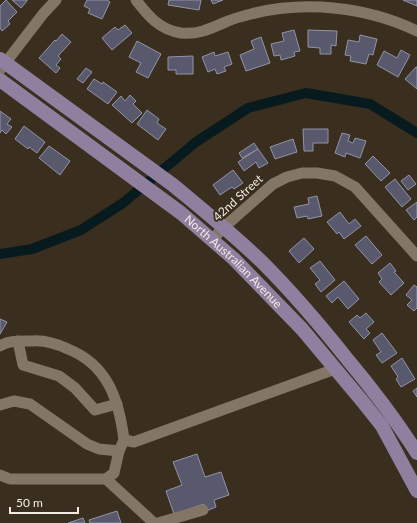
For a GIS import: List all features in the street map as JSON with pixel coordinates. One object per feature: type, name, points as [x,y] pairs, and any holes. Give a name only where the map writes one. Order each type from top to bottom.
[{"type":"main road","name":"North Australian Avenue","points":[[2,64],[140,160],[173,185],[262,262],[322,327],[383,403],[417,453]]},
{"type":"main road","name":"North Australian Avenue","points":[[0,80],[181,213],[234,259],[298,324],[382,426],[417,491]]},
{"type":"street","points":[[2,64],[56,0]]},
{"type":"street","points":[[136,0],[146,14],[156,23],[167,30],[180,33],[201,32],[229,21],[270,10],[295,6],[337,7],[373,14],[417,31]]},
{"type":"street","name":"42nd Street","points":[[212,240],[223,228],[268,188],[280,180],[302,173],[317,173],[327,174],[348,183],[360,192],[398,237],[417,256]]},
{"type":"street","points":[[0,346],[4,343],[39,340],[74,351],[91,362],[106,379],[115,397],[124,440],[119,451],[114,472],[106,479],[10,479],[0,475]]},
{"type":"street","points":[[18,341],[23,365],[59,376],[75,388],[95,410],[117,404]]},
{"type":"street","points":[[124,440],[134,442],[335,369]]},
{"type":"street","points":[[0,405],[14,401],[30,404],[88,444],[99,449],[119,451]]},
{"type":"street","points":[[106,479],[154,523]]},
{"type":"street","points":[[158,523],[203,510]]},
{"type":"building","points":[[6,0],[17,12],[8,21],[10,24],[2,31],[0,28],[0,6]]},
{"type":"building","points":[[12,0],[27,0],[27,1],[21,8]]},
{"type":"building","points":[[87,0],[107,0],[110,2],[102,19],[88,13],[90,9],[84,6]]},
{"type":"building","points":[[169,0],[201,0],[199,10],[168,5]]},
{"type":"building","points":[[211,0],[223,0],[213,4]]},
{"type":"building","points":[[403,0],[417,0],[417,6]]},
{"type":"building","points":[[125,25],[132,33],[112,50],[102,38],[115,27],[118,30]]},
{"type":"building","points":[[294,30],[300,51],[294,52],[295,56],[281,60],[280,55],[274,56],[271,44],[284,41],[282,33]]},
{"type":"building","points":[[308,30],[337,31],[336,46],[331,45],[331,54],[320,54],[320,48],[308,47]]},
{"type":"building","points":[[62,34],[71,42],[58,56],[61,59],[56,65],[60,68],[56,73],[39,58]]},
{"type":"building","points":[[360,35],[377,39],[373,55],[369,54],[366,64],[350,61],[351,56],[345,55],[348,40],[359,42]]},
{"type":"building","points":[[261,37],[270,63],[246,71],[240,55],[254,49],[251,41]]},
{"type":"building","points":[[137,41],[161,54],[148,78],[136,72],[141,63],[129,57]]},
{"type":"building","points":[[401,50],[410,55],[398,77],[377,65],[384,51],[397,58]]},
{"type":"building","points":[[214,52],[215,56],[228,52],[232,64],[224,67],[226,71],[217,74],[215,69],[208,72],[202,57]]},
{"type":"building","points":[[193,56],[193,74],[176,74],[176,70],[168,70],[168,57]]},
{"type":"building","points":[[417,67],[417,89],[405,79]]},
{"type":"building","points":[[86,68],[92,72],[83,83],[77,79]]},
{"type":"building","points":[[94,79],[102,84],[103,82],[117,92],[108,104],[87,89]]},
{"type":"building","points":[[130,95],[136,101],[133,104],[142,113],[132,123],[112,105],[121,96],[125,101]]},
{"type":"building","points":[[147,110],[159,119],[157,123],[166,129],[158,140],[137,124]]},
{"type":"building","points":[[0,111],[11,119],[7,124],[12,127],[6,134],[2,130],[0,133]]},
{"type":"building","points":[[24,126],[45,142],[37,153],[29,147],[28,149],[15,139]]},
{"type":"building","points":[[303,129],[328,129],[328,143],[313,143],[313,151],[304,151]]},
{"type":"building","points":[[342,133],[350,135],[348,141],[353,143],[355,138],[366,141],[360,158],[346,153],[345,157],[335,153]]},
{"type":"building","points":[[293,139],[297,152],[275,159],[270,147]]},
{"type":"building","points":[[254,143],[258,149],[242,158],[239,153]]},
{"type":"building","points":[[49,146],[70,161],[60,175],[39,158]]},
{"type":"building","points":[[258,149],[268,163],[259,168],[256,162],[244,171],[238,162]]},
{"type":"building","points":[[373,156],[390,173],[381,181],[365,164]]},
{"type":"building","points":[[233,170],[243,183],[234,189],[232,187],[220,195],[213,185]]},
{"type":"building","points":[[409,175],[416,184],[408,190],[401,181]]},
{"type":"building","points":[[395,179],[411,199],[402,207],[385,187]]},
{"type":"building","points":[[317,196],[322,216],[308,219],[307,216],[297,218],[294,207],[309,204],[308,198]]},
{"type":"building","points":[[417,202],[417,217],[414,220],[406,210]]},
{"type":"building","points":[[340,212],[349,224],[355,219],[361,226],[344,239],[339,232],[337,234],[327,222]]},
{"type":"building","points":[[366,236],[382,255],[372,264],[355,245]]},
{"type":"building","points":[[304,238],[314,249],[299,263],[289,251]]},
{"type":"building","points":[[320,261],[335,280],[321,292],[315,284],[320,280],[310,268]]},
{"type":"building","points":[[390,263],[396,271],[394,272],[404,283],[391,295],[379,282],[382,279],[378,273]]},
{"type":"building","points":[[344,281],[359,299],[348,309],[338,297],[332,303],[326,296]]},
{"type":"building","points":[[414,285],[417,287],[417,308],[414,311],[407,305],[412,300],[406,295]]},
{"type":"building","points":[[366,313],[374,322],[366,329],[370,333],[364,339],[349,322],[357,315],[360,318]]},
{"type":"building","points":[[0,319],[7,322],[0,334]]},
{"type":"building","points":[[382,333],[397,353],[382,363],[376,355],[381,352],[373,340]]},
{"type":"building","points":[[402,358],[415,379],[401,387],[396,379],[398,377],[391,366]]},
{"type":"building","points":[[417,388],[417,397],[413,391]]},
{"type":"building","points":[[197,454],[205,477],[221,472],[229,495],[214,500],[216,507],[206,511],[204,504],[174,514],[166,491],[182,485],[173,462]]},
{"type":"building","points":[[117,511],[121,523],[90,523],[89,520]]},
{"type":"building","points":[[83,518],[85,523],[68,523]]},
{"type":"waterway","points":[[0,254],[32,249],[81,230],[123,203],[196,142],[248,108],[306,93],[370,104],[417,133]]}]
